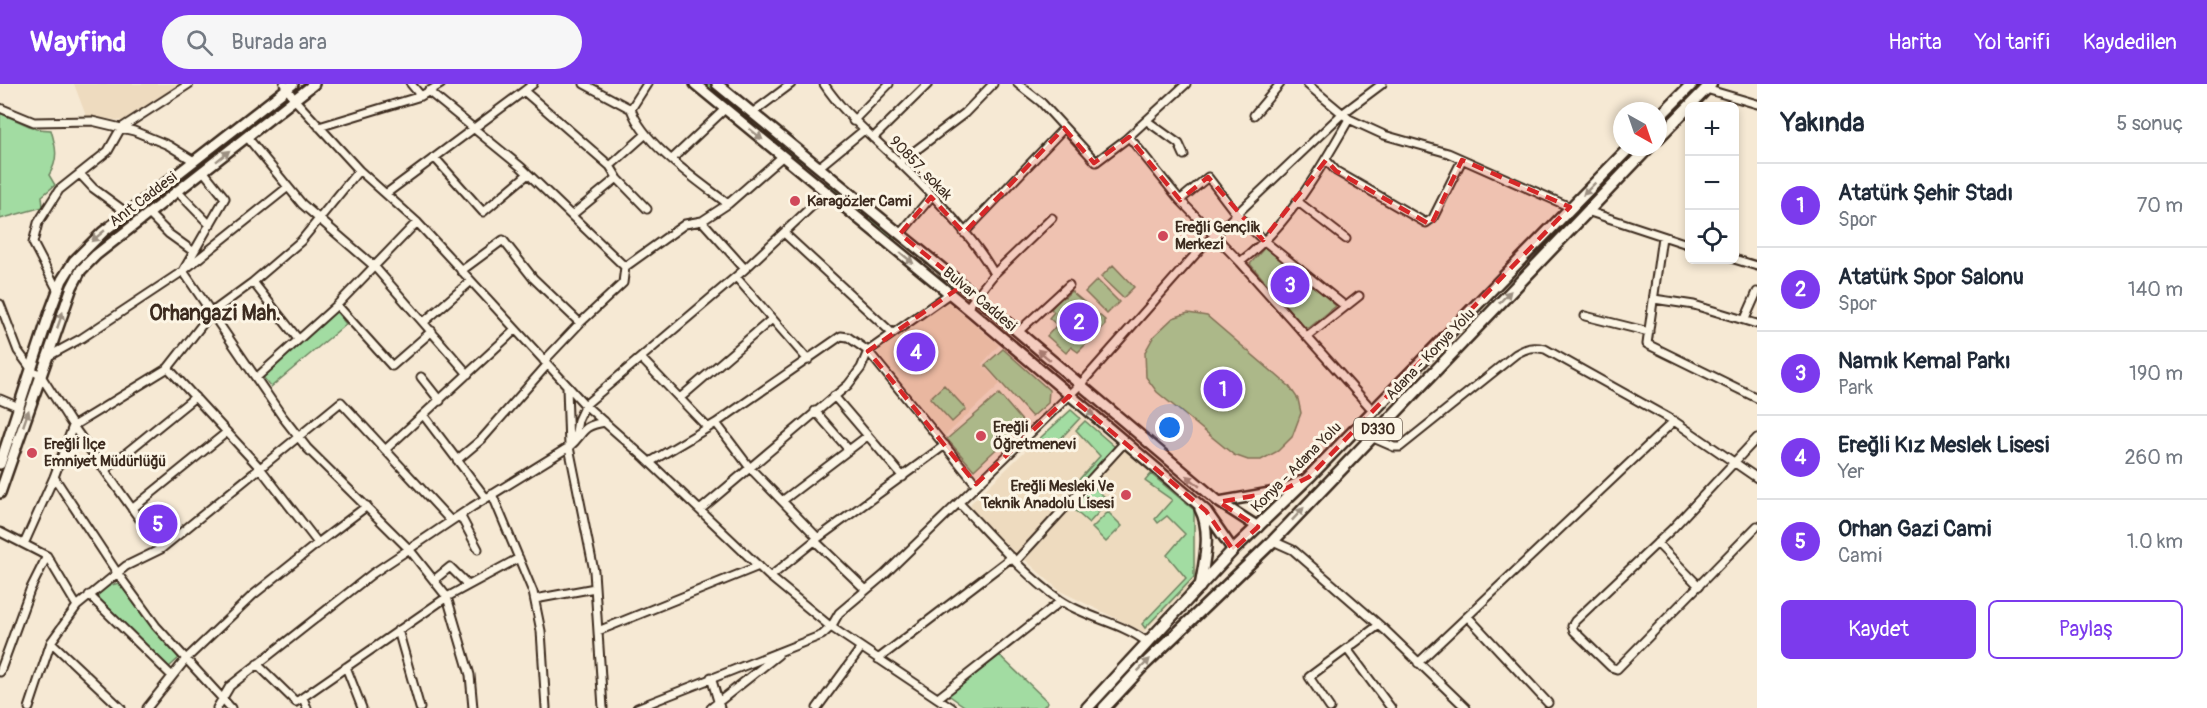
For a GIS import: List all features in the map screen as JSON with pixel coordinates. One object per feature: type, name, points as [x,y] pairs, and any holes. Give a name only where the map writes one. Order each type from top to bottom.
[{"type":"highway","points":[[1667,109],[1692,84],[1708,86]]},
{"type":"highway","points":[[1667,129],[1708,86]]},
{"type":"highway","name":"Konya - Adana Yolu","points":[[1087,708],[1233,550],[1309,477],[1621,156]]},
{"type":"highway","name":"Adana - Konya Yolu","points":[[1104,708],[1144,665],[1273,541],[1640,156]]},
{"type":"highway","points":[[1258,527],[1273,541]]},
{"type":"highway","points":[[1233,550],[1249,565]]},
{"type":"main road","name":"Anıt Caddesi","points":[[0,493],[72,287],[81,270],[96,255],[314,84]]},
{"type":"main road","name":"Bulvar Caddesi","points":[[695,84],[967,308],[1198,504],[1233,550]]},
{"type":"main road","points":[[717,84],[977,297],[1079,386],[1219,502],[1258,527]]},
{"type":"main road","points":[[1,458],[58,291],[67,271],[79,255],[127,213],[289,85]]},
{"type":"main road","points":[[1219,502],[1281,491],[1309,477]]},
{"type":"main road","points":[[1198,504],[1204,517],[1206,536],[1200,588]]},
{"type":"street","points":[[58,291],[33,243],[34,234],[59,190],[108,151],[122,128],[189,84]]},
{"type":"street","points":[[411,84],[421,96]]},
{"type":"street","points":[[319,127],[421,96],[441,84]]},
{"type":"street","points":[[387,193],[533,84]]},
{"type":"street","points":[[584,84],[631,108],[636,124],[646,134],[672,159],[728,204]]},
{"type":"street","points":[[631,108],[647,84]]},
{"type":"street","points":[[752,113],[791,84]]},
{"type":"street","name":"90857. sokak","points":[[824,84],[853,121],[899,163],[964,233],[994,274]]},
{"type":"street","points":[[853,121],[889,84]]},
{"type":"street","points":[[873,138],[928,84]]},
{"type":"street","points":[[899,163],[965,113],[993,84]]},
{"type":"street","points":[[1018,84],[1041,102],[1096,162],[1129,137],[1186,84]]},
{"type":"street","points":[[1254,115],[1280,84]]},
{"type":"street","points":[[1306,84],[1345,117],[1384,135],[1423,145],[1462,160],[1570,207]]},
{"type":"street","points":[[637,708],[822,635],[831,627],[839,613],[866,591],[1079,386],[1213,237],[1382,84]]},
{"type":"street","points":[[289,85],[294,99],[358,170],[387,193],[417,222],[585,405],[650,462],[770,577],[831,627],[952,708]]},
{"type":"street","points":[[1708,86],[1757,104]]},
{"type":"street","points":[[428,91],[472,130],[528,174],[625,267]]},
{"type":"street","points":[[524,91],[610,166],[617,178],[647,209]]},
{"type":"street","points":[[0,108],[34,122],[92,121],[122,128],[168,145],[194,161]]},
{"type":"street","points":[[672,159],[725,109]]},
{"type":"street","points":[[1240,262],[1297,201],[1326,160],[1345,117]]},
{"type":"street","points":[[1147,121],[1179,144],[1184,155]]},
{"type":"street","points":[[964,233],[1064,128]]},
{"type":"street","points":[[819,167],[864,130]]},
{"type":"street","points":[[610,166],[646,134]]},
{"type":"street","points":[[248,137],[288,187],[320,220],[374,266],[468,374]]},
{"type":"street","points":[[1129,137],[1213,237],[1240,262],[1369,406]]},
{"type":"street","points":[[457,460],[482,439],[580,322],[623,283],[625,267],[685,224],[702,221],[728,204],[783,156]]},
{"type":"street","points":[[435,158],[483,212],[528,174]]},
{"type":"street","points":[[1326,160],[1336,171],[1426,223],[1433,218],[1462,160]]},
{"type":"street","points":[[24,544],[54,477],[73,426],[168,369],[212,312],[253,282],[301,241],[358,170]]},
{"type":"street","points":[[183,272],[225,198],[204,172]]},
{"type":"street","points":[[80,174],[93,188],[127,213]]},
{"type":"street","points":[[1180,200],[1208,177],[1238,215],[1263,240],[1345,306]]},
{"type":"street","points":[[572,215],[617,178]]},
{"type":"street","points":[[47,357],[82,338],[183,272],[288,187]]},
{"type":"street","points":[[178,192],[210,225]]},
{"type":"street","points":[[576,441],[574,436],[578,420],[585,405],[736,278],[827,192]]},
{"type":"street","points":[[900,234],[931,197]]},
{"type":"street","points":[[1297,201],[1347,239]]},
{"type":"street","points":[[1587,211],[1685,244]]},
{"type":"street","points":[[149,214],[194,252]]},
{"type":"street","points":[[967,308],[994,274],[1052,218]]},
{"type":"street","points":[[702,221],[745,269]]},
{"type":"street","points":[[256,378],[337,305],[417,222]]},
{"type":"street","points":[[784,233],[892,333]]},
{"type":"street","points":[[1662,237],[1647,345],[1757,398]]},
{"type":"street","points":[[461,271],[504,240],[533,278],[580,322]]},
{"type":"street","points":[[1739,261],[1757,266]]},
{"type":"street","points":[[183,272],[298,436],[410,549],[447,597],[470,675],[473,708]]},
{"type":"street","points":[[736,278],[808,360]]},
{"type":"street","points":[[253,282],[298,339]]},
{"type":"street","points":[[424,322],[470,282]]},
{"type":"street","points":[[1018,332],[1069,285]]},
{"type":"street","points":[[1745,319],[1757,292]]},
{"type":"street","points":[[700,510],[855,377],[868,351],[949,294]]},
{"type":"street","points":[[1307,338],[1359,296]]},
{"type":"street","points":[[1654,299],[1694,305],[1757,324]]},
{"type":"street","points":[[0,304],[18,351],[32,370],[41,376],[73,426],[161,549]]},
{"type":"street","points":[[337,305],[392,366],[432,331]]},
{"type":"street","points":[[1585,316],[1649,332]]},
{"type":"street","points":[[680,398],[772,319]]},
{"type":"street","points":[[385,450],[515,330]]},
{"type":"street","points":[[650,462],[716,423],[841,336],[848,337],[868,351],[976,484]]},
{"type":"street","points":[[1371,436],[1394,447],[1400,447],[1529,347],[1545,349],[1674,421],[1757,478]]},
{"type":"street","points":[[641,358],[708,428]]},
{"type":"street","points":[[168,369],[260,468],[318,543]]},
{"type":"street","points":[[421,377],[440,400]]},
{"type":"street","points":[[567,387],[569,447],[595,588],[603,708]]},
{"type":"street","points":[[834,396],[903,477]]},
{"type":"street","points":[[105,470],[195,397]]},
{"type":"street","points":[[0,399],[19,407]]},
{"type":"street","points":[[29,708],[51,642],[77,606],[126,566],[161,549],[341,402],[451,521]]},
{"type":"street","points":[[815,411],[849,450]]},
{"type":"street","points":[[424,416],[457,460],[489,496],[519,558],[535,599],[541,631],[546,708]]},
{"type":"street","points":[[1418,663],[1674,421]]},
{"type":"street","points":[[217,708],[230,686],[372,574],[489,496],[569,447],[576,441],[582,429],[590,424],[605,422]]},
{"type":"street","points":[[716,423],[750,468],[866,591]]},
{"type":"street","points":[[132,509],[227,432]]},
{"type":"street","points":[[782,501],[866,436]]},
{"type":"street","points":[[1757,438],[1657,543],[1575,621],[1572,626],[1574,631],[1611,667],[1617,669],[1757,526]]},
{"type":"street","points":[[878,659],[1014,559],[1125,442]]},
{"type":"street","points":[[770,577],[816,539],[945,445]]},
{"type":"street","points":[[54,477],[118,574],[156,626],[231,708]]},
{"type":"street","points":[[959,503],[1014,559],[1061,601],[1133,631],[1147,642]]},
{"type":"street","points":[[147,708],[186,659],[253,594],[367,506]]},
{"type":"street","points":[[460,515],[478,549]]},
{"type":"street","points":[[0,532],[47,556],[77,606]]},
{"type":"street","points":[[1273,541],[1293,550],[1379,625],[1466,708]]},
{"type":"street","points":[[1657,543],[1699,586]]},
{"type":"street","points":[[0,672],[30,590],[47,556]]},
{"type":"street","points":[[257,664],[296,702],[447,597],[519,558]]},
{"type":"street","points":[[434,580],[450,567],[468,585]]},
{"type":"street","points":[[598,631],[759,567]]},
{"type":"street","points":[[535,599],[595,588]]},
{"type":"street","points":[[89,595],[172,676]]},
{"type":"street","points":[[938,698],[1061,601]]},
{"type":"street","points":[[1468,617],[1548,703]]},
{"type":"street","points":[[1330,708],[1309,677],[1379,625]]},
{"type":"street","points":[[398,630],[420,708]]},
{"type":"street","points":[[51,642],[122,708]]},
{"type":"street","points":[[817,708],[861,648]]},
{"type":"street","points":[[1347,649],[1391,708]]},
{"type":"street","points":[[711,708],[719,705],[785,650]]},
{"type":"street","points":[[346,667],[363,708]]},
{"type":"street","points":[[711,677],[719,705]]},
{"type":"street","points":[[303,698],[307,708]]},
{"type":"street","points":[[658,699],[662,708]]},
{"type":"highlighted area","points":[[1064,128],[1094,163],[1129,137],[1180,200],[1208,177],[1263,240],[1326,160],[1336,171],[1431,225],[1462,160],[1570,207],[1309,477],[1281,491],[1219,502],[1258,527],[1233,550],[1206,511],[1069,396],[976,484],[868,351],[963,285],[900,234],[931,197],[964,233]]},
{"type":"shaded area","points":[[74,84],[185,84],[122,121],[86,116]]},
{"type":"shaded area","points":[[946,300],[999,345],[982,364],[1000,384],[945,436],[878,357],[879,347]]},
{"type":"shaded area","points":[[1071,407],[1118,446],[1018,556],[970,509],[971,503]]},
{"type":"shaded area","points":[[1122,448],[1196,509],[1196,579],[1144,632],[1060,591],[1024,559]]},
{"type":"green space","points":[[702,84],[709,84],[748,115],[746,119]]},
{"type":"green space","points":[[0,113],[36,129],[51,130],[56,153],[49,175],[55,185],[42,196],[43,207],[0,219]]},
{"type":"green space","points":[[749,117],[801,159],[799,162],[748,119]]},
{"type":"green space","points":[[828,182],[864,211],[861,214],[826,184]]},
{"type":"green space","points":[[865,212],[896,238],[894,241],[862,215]]},
{"type":"green space","points":[[1268,244],[1336,306],[1309,328],[1305,328],[1250,264]]},
{"type":"green space","points":[[1113,265],[1134,287],[1123,298],[1101,277]]},
{"type":"green space","points":[[1097,280],[1119,302],[1107,314],[1085,292]]},
{"type":"green space","points":[[1071,291],[1105,320],[1105,325],[1078,352],[1071,347],[1066,353],[1047,336],[1057,325],[1049,318],[1054,312],[1051,309],[1063,295],[1065,297]]},
{"type":"green space","points":[[335,310],[346,324],[271,387],[263,377]]},
{"type":"green space","points":[[1188,313],[1207,316],[1289,386],[1298,399],[1301,413],[1292,437],[1278,451],[1261,460],[1248,460],[1234,455],[1157,392],[1146,377],[1145,352],[1154,336],[1173,318]]},
{"type":"green space","points":[[1003,349],[1049,390],[1048,403],[1032,417],[985,365]]},
{"type":"green space","points":[[944,385],[966,409],[952,422],[930,398]]},
{"type":"green space","points":[[999,394],[1024,423],[974,470],[947,439]]},
{"type":"green space","points":[[1071,410],[1080,418],[1050,450],[1038,440]]},
{"type":"green space","points":[[1085,421],[1115,447],[1081,487],[1076,483],[1100,456],[1076,430]]},
{"type":"green space","points":[[1151,474],[1194,510],[1194,577],[1145,628],[1142,624],[1186,578],[1167,555],[1185,534],[1167,516],[1158,523],[1155,519],[1172,500],[1145,481]]},
{"type":"green space","points":[[1092,485],[1109,501],[1089,523],[1072,508]]},
{"type":"green space","points":[[1108,512],[1122,526],[1106,542],[1092,528]]},
{"type":"green space","points":[[119,583],[179,658],[168,668],[95,596],[104,587]]},
{"type":"green space","points":[[997,653],[1048,702],[1042,708],[967,708],[947,694]]},
{"type":"place","name":"Karagözler Cami","points":[[795,201]]},
{"type":"place","name":"Ereğli Gençlik Merkezi","points":[[1163,236]]},
{"type":"place","name":"Namık Kemal Parkı","points":[[1290,285]]},
{"type":"place","name":"Atatürk Spor Salonu","points":[[1079,322]]},
{"type":"place","name":"Ereğli Kız Meslek Lisesi","points":[[916,352]]},
{"type":"place","name":"Atatürk Şehir Stadı","points":[[1223,389]]},
{"type":"place","name":"Ereğli Öğretmenevi","points":[[981,436]]},
{"type":"place","name":"Ereğli İlçe Emniyet Müdürlüğü","points":[[32,453]]},
{"type":"place","name":"Ereğli Mesleki Ve Teknik Anadolu Lisesi","points":[[1126,495]]},
{"type":"place","name":"Orhan Gazi Cami","points":[[158,524]]},
{"type":"district","name":"Orhangazi Mah.","points":[[215,313]]}]
